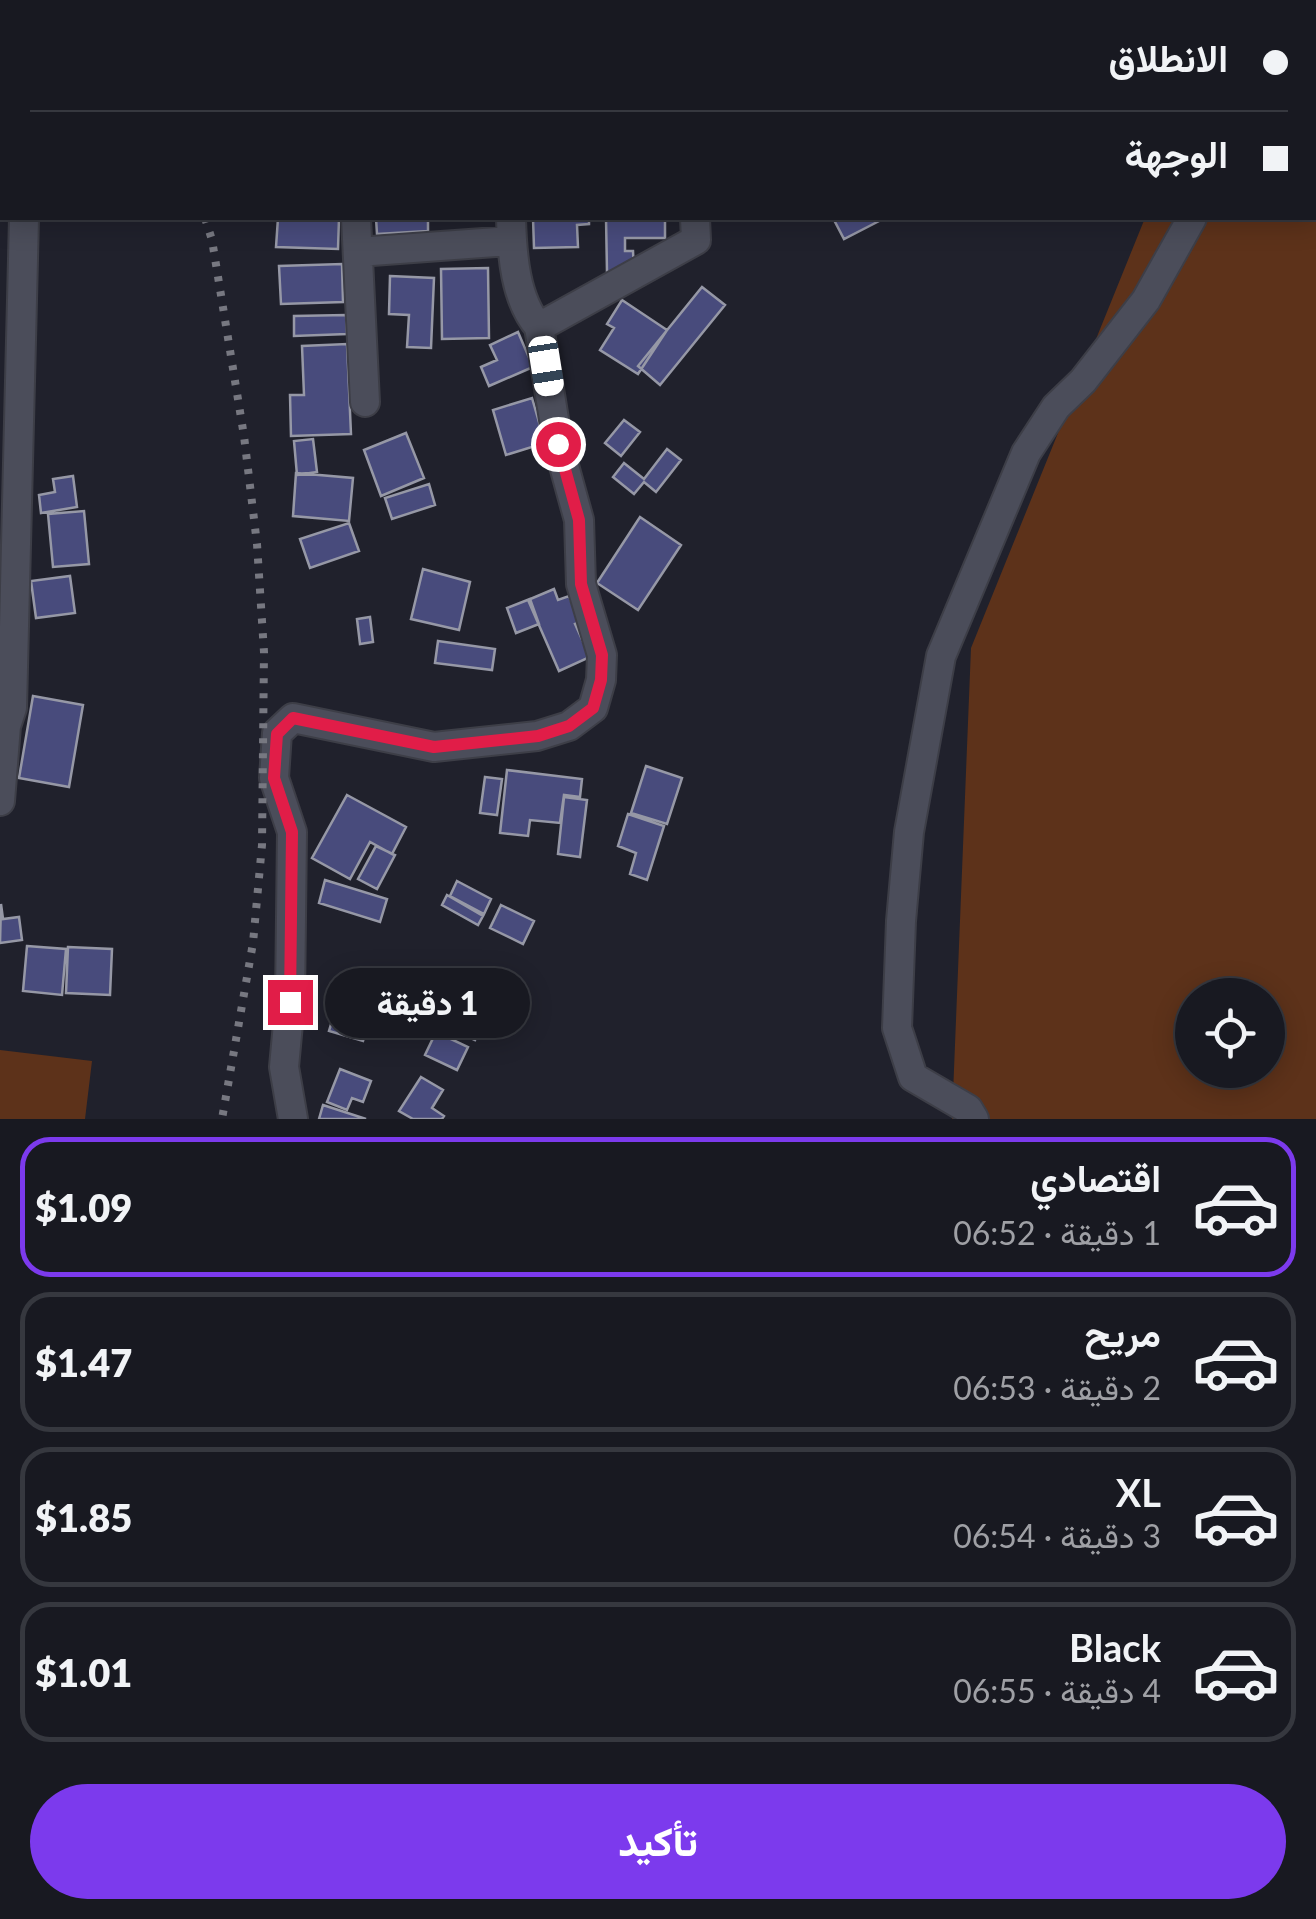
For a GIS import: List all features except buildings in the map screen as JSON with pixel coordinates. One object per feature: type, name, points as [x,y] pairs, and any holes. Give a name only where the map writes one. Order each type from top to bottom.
[{"type":"street","points":[[0,801],[3,728],[12,695],[24,220]]},
{"type":"street","points":[[356,220],[365,402]]},
{"type":"street","points":[[539,327],[696,240],[694,220]]},
{"type":"street","points":[[974,1119],[968,1109],[914,1076],[896,1028],[908,832],[941,656],[1026,453],[1056,408],[1084,381],[1136,314],[1191,220]]},
{"type":"street","points":[[293,1119],[284,1067],[290,1002],[292,832],[274,778],[277,734],[293,718],[434,747],[538,736],[569,726],[593,708],[601,680],[602,655],[581,584],[579,520],[558,444],[539,327],[525,311],[511,230],[358,252]]},
{"type":"shaded area","points":[[1144,220],[1316,220],[1316,1119],[952,1119],[971,648]]},
{"type":"shaded area","points":[[0,1050],[92,1061],[85,1119],[0,1119]]},
{"type":"railway","points":[[206,220],[244,436],[264,652],[262,845],[253,943],[222,1119]]},
{"type":"route","points":[[290,1002],[292,832],[274,778],[277,734],[293,718],[434,747],[538,736],[569,726],[593,708],[601,680],[602,655],[581,584],[579,520],[558,444]]}]
